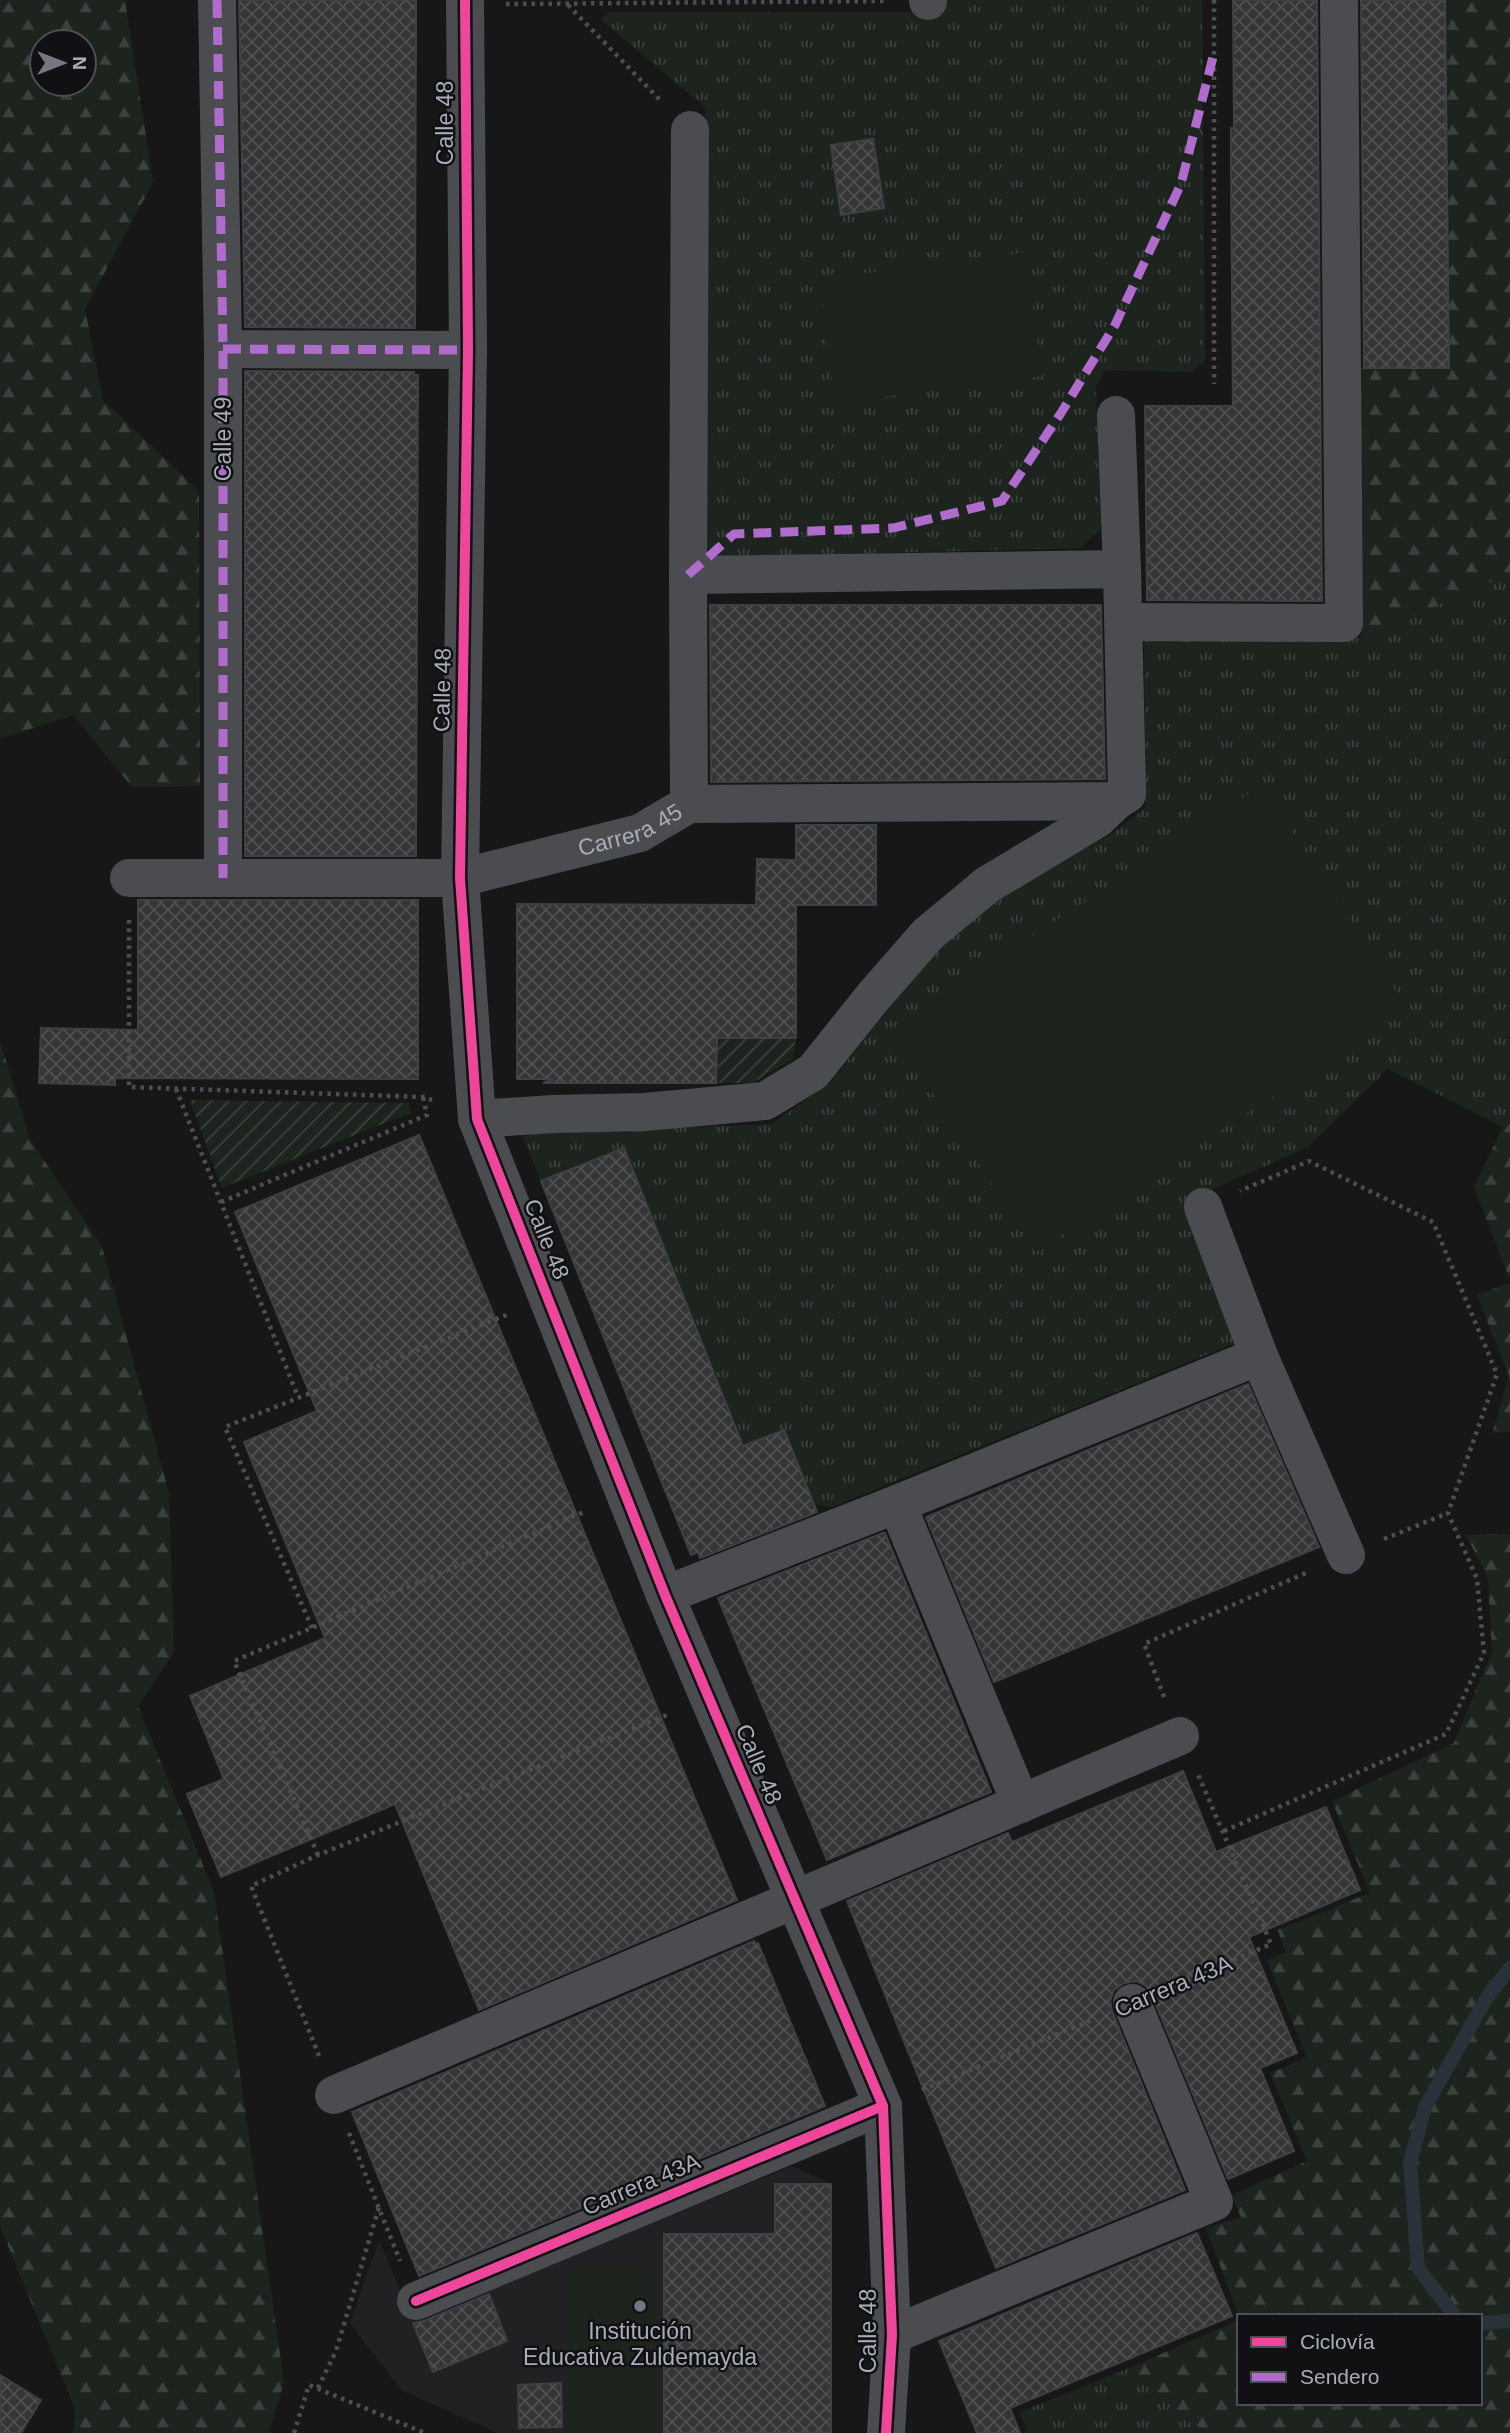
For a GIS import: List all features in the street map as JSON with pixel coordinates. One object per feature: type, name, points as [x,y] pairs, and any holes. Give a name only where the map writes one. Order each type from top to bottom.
[{"type":"street","name":"Calle 49","points":[[217,0],[223,349],[223,878]]},
{"type":"street","points":[[1124,622],[1344,623],[1339,0]]},
{"type":"street","name":"Calle 48","points":[[465,2],[468,350],[460,878],[477,1119],[665,1595],[883,2106],[892,2335],[886,2433]]},
{"type":"street","points":[[689,804],[690,130]]},
{"type":"street","points":[[223,349],[468,350]]},
{"type":"street","points":[[477,1119],[645,1112],[765,1101],[814,1072],[873,997],[928,934],[987,885],[1097,818],[1122,798],[1124,622],[1116,415]]},
{"type":"street","points":[[688,575],[1122,569]]},
{"type":"street","name":"Carrera 45","points":[[129,878],[460,878],[640,834],[689,804],[1122,798]]},
{"type":"street","points":[[1203,1207],[1259,1356],[1346,1555]]},
{"type":"street","points":[[665,1595],[897,1504],[1259,1356]]},
{"type":"street","points":[[897,1504],[1021,1804]]},
{"type":"street","points":[[334,2095],[1180,1736]]},
{"type":"street","points":[[892,2335],[1214,2202],[1132,2003]]},
{"type":"street","name":"Carrera 43A","points":[[416,2301],[883,2106]]},
{"type":"path","points":[[1214,0],[1214,384]]},
{"type":"path","points":[[465,2],[568,4],[928,1]]},
{"type":"path","points":[[568,4],[690,130]]},
{"type":"path","points":[[129,878],[129,1087],[423,1097],[477,1119]]},
{"type":"path","points":[[176,1089],[299,1397]]},
{"type":"path","points":[[221,1202],[427,1115],[423,1097]]},
{"type":"path","points":[[1144,1644],[1448,1513],[1497,1374],[1433,1222],[1309,1161],[1203,1207]]},
{"type":"path","points":[[312,1628],[225,1427],[548,1299]]},
{"type":"path","points":[[318,1855],[234,1661],[625,1494]]},
{"type":"path","points":[[416,2301],[251,1886],[318,1855],[708,1698]]},
{"type":"path","points":[[318,2388],[336,2351],[379,2207]]},
{"type":"path","points":[[294,2433],[309,2385],[425,2433]]},
{"type":"shaded area","name":"Institución Educativa Zuldemayda","points":[[792,2166],[831,2184],[831,2433],[498,2433],[401,2390],[350,2323],[379,2240],[413,2321]]},
{"type":"green space","points":[[0,0],[125,0],[153,182],[85,309],[103,400],[199,491],[200,786],[132,787],[73,715],[0,739]]},
{"type":"green space","points":[[938,0],[1202,0],[1205,362],[1191,372],[1105,370],[1096,386],[1101,528],[1080,548],[718,557],[703,546],[705,107],[601,20],[609,12],[930,12]]},
{"type":"green space","points":[[1446,0],[1510,0],[1510,574],[1361,638],[1359,368],[1449,367]]},
{"type":"green space","points":[[1026,252],[1042,376],[835,403],[819,279]]},
{"type":"green space","points":[[1510,574],[1510,1123],[1503,1127],[1388,1069],[1308,1147],[1186,1201],[1240,1341],[832,1507],[814,1504],[784,1430],[743,1446],[624,1148],[541,1181],[523,1137],[553,1129],[647,1129],[772,1124],[830,1083],[943,940],[995,896],[1112,834],[1145,808],[1144,635],[1361,638]]},
{"type":"green space","points":[[1262,785],[1407,1008],[1036,1252],[891,1029]]},
{"type":"green space","points":[[717,1038],[796,1038],[793,1059],[752,1083],[716,1083]]},
{"type":"green space","points":[[0,1041],[30,1139],[102,1247],[169,1493],[174,1652],[138,1706],[214,1892],[284,2382],[269,2433],[73,2433],[75,2409],[0,2226]]},
{"type":"green space","points":[[190,1100],[409,1103],[410,1113],[222,1188]]},
{"type":"green space","points":[[1510,1123],[1510,1280],[1474,1187],[1503,1127]]},
{"type":"green space","points":[[1510,1283],[1510,1432],[1492,1433],[1509,1376],[1477,1295]]},
{"type":"green space","points":[[1510,1534],[1510,2433],[1205,2433],[1129,2368],[1237,2321],[1237,2405],[1482,2405],[1482,2314],[1238,2314],[1206,2228],[1241,2217],[1232,2195],[1307,2161],[1270,2073],[1307,2058],[1267,1961],[1285,1952],[1278,1930],[1370,1893],[1332,1801],[1454,1743],[1492,1652],[1488,1578],[1466,1535]]},
{"type":"green space","points":[[568,2266],[655,2266],[654,2433],[567,2433]]},
{"type":"green space","points":[[1129,2368],[1205,2433],[1028,2433],[1020,2412]]},
{"type":"building","points":[[239,0],[416,0],[415,328],[245,327]]},
{"type":"building","points":[[1233,0],[1317,0],[1322,601],[1147,600],[1145,406],[1233,406]]},
{"type":"building","points":[[1361,0],[1445,0],[1449,368],[1364,368]]},
{"type":"building","points":[[873,139],[884,208],[841,215],[831,145]]},
{"type":"building","points":[[245,371],[414,372],[414,375],[418,375],[416,856],[245,856]]},
{"type":"building","points":[[710,605],[1101,605],[1105,779],[711,782]]},
{"type":"building","points":[[796,825],[876,825],[876,905],[796,905],[796,1038],[717,1038],[716,1083],[543,1083],[553,1079],[517,1079],[517,904],[756,905],[757,859],[796,860]]},
{"type":"building","points":[[138,900],[418,900],[418,1079],[115,1078],[115,1085],[39,1083],[41,1028],[138,1030]]},
{"type":"building","points":[[419,1135],[737,1900],[479,2010],[395,1804],[221,1877],[187,1794],[224,1779],[190,1696],[325,1638],[244,1442],[317,1411],[235,1212]]},
{"type":"building","points":[[624,1148],[743,1446],[784,1430],[817,1512],[700,1558],[698,1552],[691,1555],[541,1181]]},
{"type":"building","points":[[1248,1384],[1319,1547],[994,1682],[926,1517]]},
{"type":"building","points":[[883,1533],[991,1792],[827,1860],[718,1598]]},
{"type":"building","points":[[1183,1771],[1216,1852],[1326,1807],[1360,1890],[1249,1937],[1297,2053],[1260,2068],[1294,2151],[1228,2179],[1152,1995],[1145,1985],[1136,1981],[1124,1983],[1114,1990],[1110,2001],[1112,2011],[1185,2190],[996,2268],[847,1901],[1008,1833],[1012,1842]]},
{"type":"building","points":[[754,1941],[755,1944],[758,1943],[825,2106],[419,2276],[352,2112]]},
{"type":"building","points":[[775,2184],[831,2184],[831,2433],[664,2433],[664,2234],[775,2234]]},
{"type":"building","points":[[1197,2233],[1232,2316],[1010,2408],[1020,2433],[977,2433],[939,2341]]},
{"type":"building","points":[[489,2294],[507,2341],[433,2372],[413,2323]]},
{"type":"building","points":[[0,2375],[41,2400],[21,2433],[0,2433]]},
{"type":"building","points":[[561,2383],[562,2427],[519,2428],[518,2385]]},
{"type":"waterway","points":[[1453,2314],[1418,2268],[1410,2163],[1425,2107],[1486,1999],[1510,1968]]},
{"type":"waterway","points":[[1482,2323],[1510,2321]]},
{"type":"marked path","points":[[217,0],[223,349],[223,878]]},
{"type":"marked path","points":[[688,575],[734,534],[893,528],[1002,501],[1061,413],[1115,325],[1181,184],[1214,53]]},
{"type":"marked path","points":[[223,349],[468,350]]},
{"type":"cycle path","points":[[465,0],[468,350],[460,878],[477,1119],[665,1595],[883,2106],[892,2335],[886,2433]]},
{"type":"cycle path","points":[[416,2301],[883,2106]]},
{"type":"place","name":"Institución Educativa Zuldemayda","points":[[640,2306]]}]
